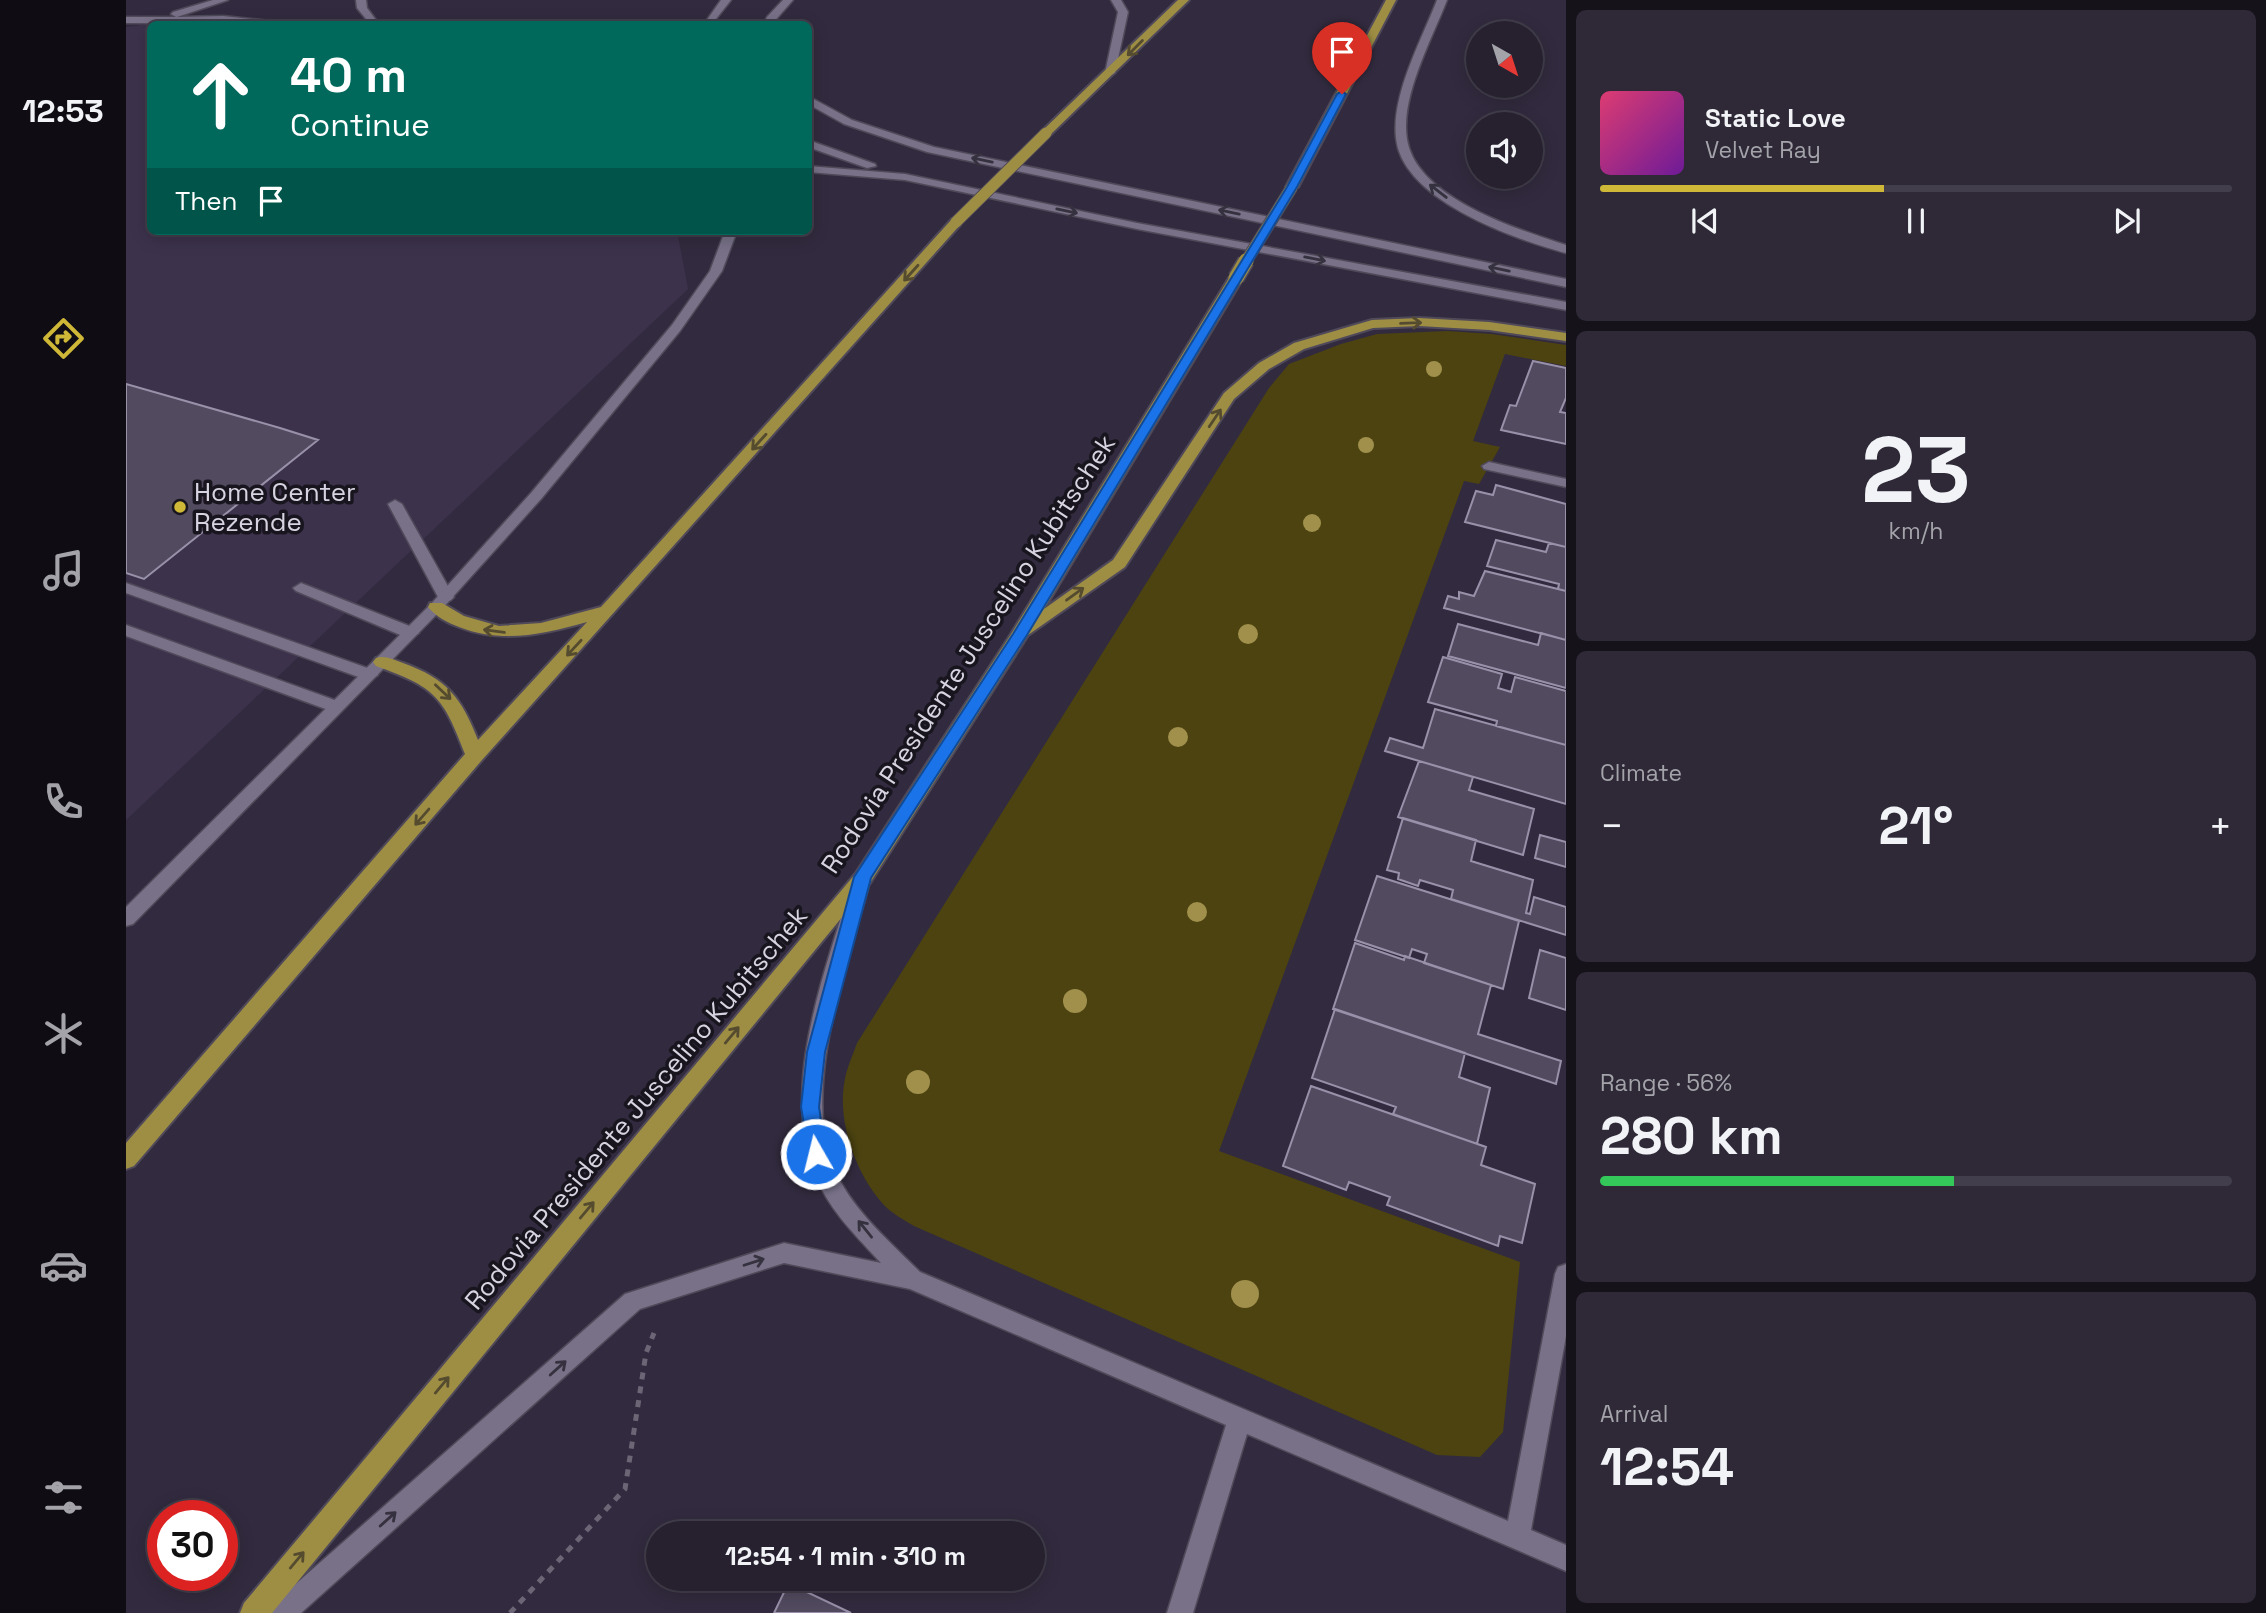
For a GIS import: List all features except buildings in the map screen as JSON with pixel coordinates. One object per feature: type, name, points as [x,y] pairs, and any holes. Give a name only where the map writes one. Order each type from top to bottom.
[{"type":"highway","points":[[126,1160],[475,755],[956,222],[1184,0]]},
{"type":"highway","name":"Rodovia Presidente Juscelino Kubitschek","points":[[254,1613],[863,877],[1020,635],[1292,187],[1391,0]]},
{"type":"highway","points":[[1020,635],[1119,563],[1229,396],[1264,366],[1298,346],[1372,324],[1419,322],[1489,326],[1566,337]]},
{"type":"highway","points":[[441,602],[464,624],[501,633],[530,632],[608,610]]},
{"type":"highway","points":[[376,668],[424,676],[443,691],[456,705],[475,755]]},
{"type":"main road","points":[[168,18],[223,0]]},
{"type":"main road","points":[[361,0],[362,8],[373,21]]},
{"type":"main road","points":[[710,21],[726,0]]},
{"type":"main road","points":[[769,21],[788,0]]},
{"type":"main road","points":[[1110,73],[1123,12],[1116,0]]},
{"type":"main road","points":[[1442,0],[1405,102],[1400,140],[1412,169],[1441,195],[1477,215],[1507,229],[1566,249]]},
{"type":"main road","points":[[126,20],[168,18],[220,21]]},
{"type":"main road","points":[[812,101],[848,122],[931,150],[1566,283]]},
{"type":"main road","points":[[812,144],[905,177]]},
{"type":"main road","points":[[812,169],[905,177],[1151,229],[1566,306]]},
{"type":"main road","points":[[126,919],[411,633],[536,496],[676,328],[716,271],[729,235]]},
{"type":"main road","points":[[1489,466],[1566,483]]},
{"type":"main road","points":[[395,505],[441,602]]},
{"type":"main road","points":[[301,587],[411,633]]},
{"type":"main road","points":[[126,588],[376,668]]},
{"type":"main road","points":[[126,630],[337,707]]},
{"type":"main road","points":[[863,877],[816,1052],[810,1107],[816,1154],[827,1178],[867,1233],[912,1279]]},
{"type":"main road","points":[[282,1613],[633,1301],[784,1253],[912,1279],[1566,1558]]},
{"type":"main road","points":[[1517,1537],[1566,1274]]},
{"type":"main road","points":[[1180,1613],[1240,1419]]},
{"type":"path","points":[[510,1613],[625,1489],[646,1353],[671,1289]]},
{"type":"shaded area","points":[[147,24],[147,235],[678,235],[688,289],[126,820],[126,27]]},
{"type":"shaded area","points":[[1447,331],[1492,334],[1566,345],[1566,366],[1505,354],[1473,441],[1500,447],[1479,484],[1464,481],[1219,1151],[1520,1262],[1503,1432],[1480,1457],[1437,1455],[914,1226],[886,1207],[864,1178],[850,1146],[843,1112],[845,1079],[857,1043],[1269,388],[1289,364],[1341,344],[1377,334]]},
{"type":"place","name":"Home Center Rezende","points":[[180,507]]},
{"type":"route","points":[[816,1154],[810,1107],[816,1052],[863,877],[1020,635],[1292,187],[1342,94]]}]
